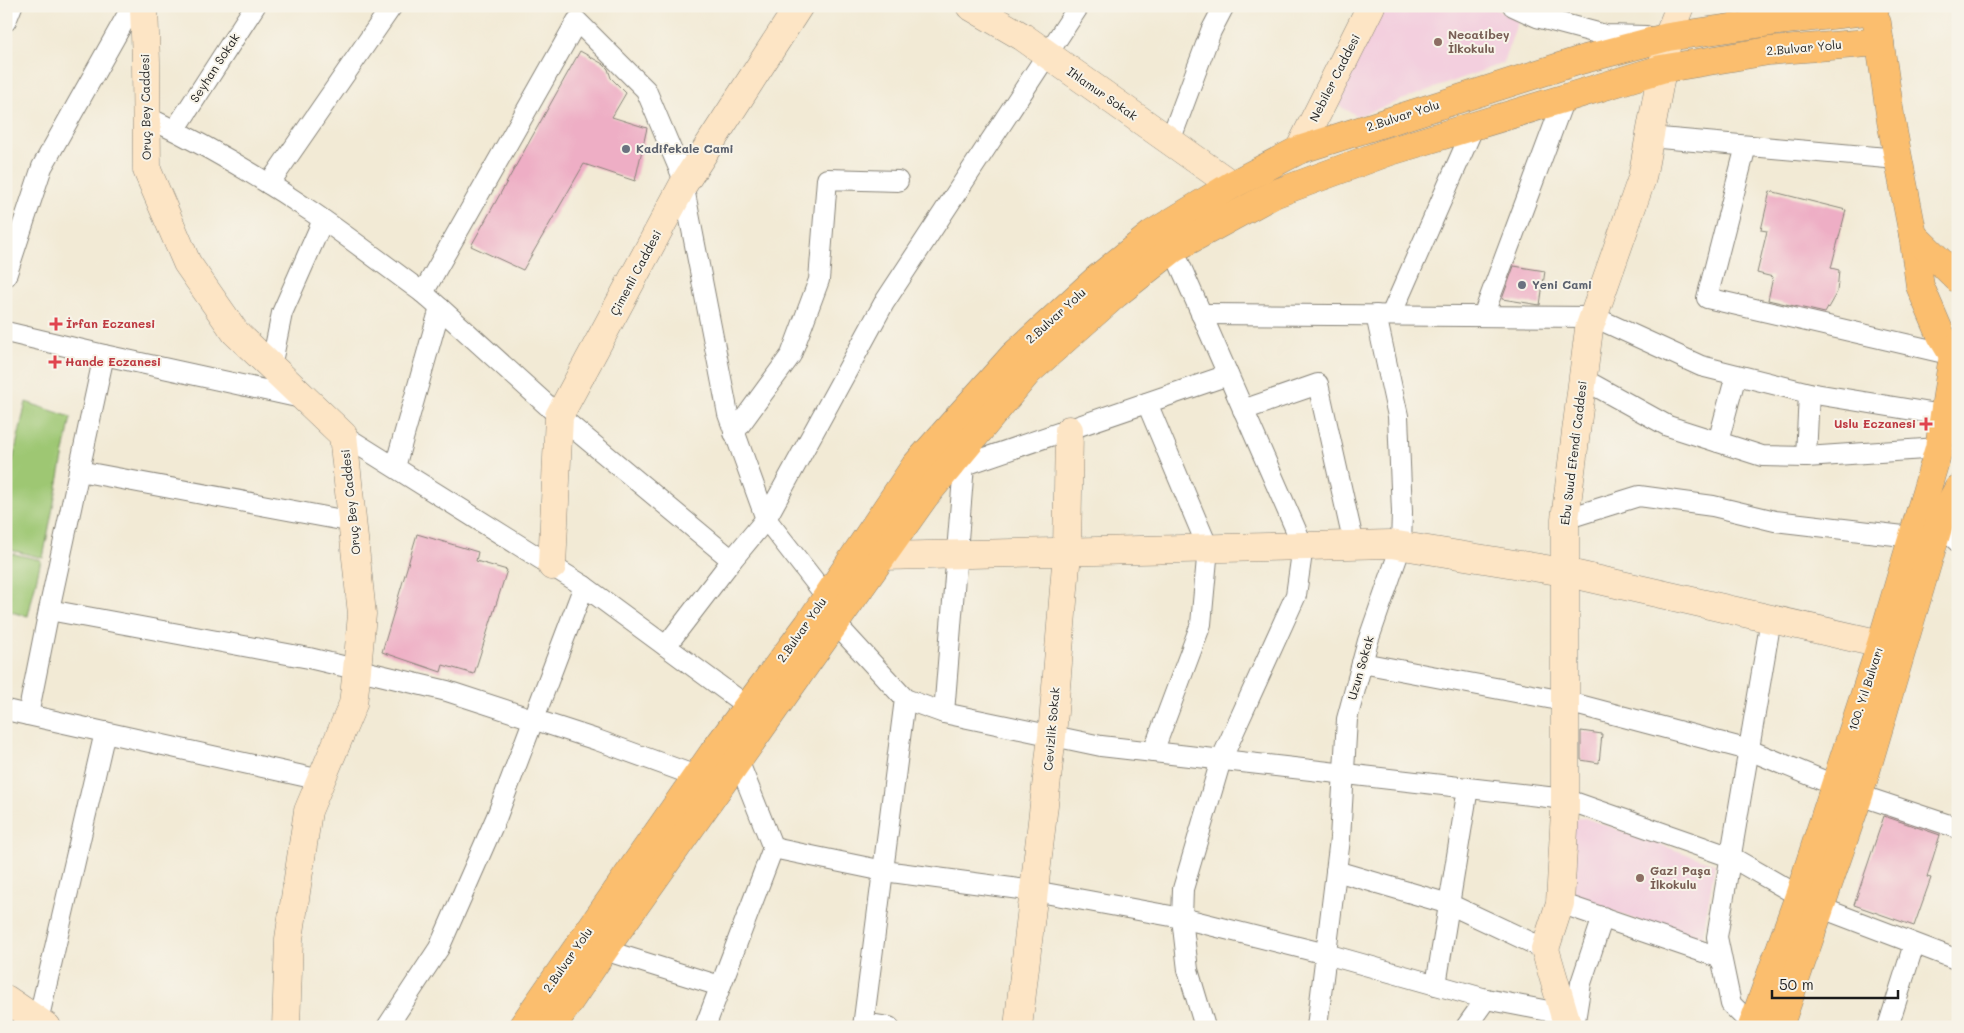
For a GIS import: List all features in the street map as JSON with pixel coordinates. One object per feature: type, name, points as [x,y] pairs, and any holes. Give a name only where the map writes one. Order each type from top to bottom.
[{"type":"main road","name":"2.Bulvar Yolu","points":[[522,1027],[696,776],[808,625],[915,466],[1013,356],[1098,278],[1152,234],[1232,184],[1299,150],[1581,60],[1668,37],[1875,8]]},
{"type":"main road","points":[[1875,8],[1920,286],[1941,335],[1956,352]]},
{"type":"main road","name":"2.Bulvar Yolu","points":[[552,1027],[604,950],[925,496],[955,468],[1028,372],[1116,294],[1173,249],[1274,194],[1388,152],[1661,69],[1769,50],[1880,42]]},
{"type":"main road","points":[[1913,235],[1958,279]]},
{"type":"main road","name":"100. Yıl Bulvarı","points":[[1809,901],[1834,784],[1881,644],[1939,448],[1943,415],[1956,352]]},
{"type":"main road","name":"100. Yıl Bulvarı","points":[[1761,1026],[1809,901],[1859,795],[1948,533],[1958,489]]},
{"type":"street","points":[[6,21],[12,6]]},
{"type":"street","name":"Seyhan Sokak","points":[[175,130],[255,6]]},
{"type":"street","points":[[269,184],[392,6]]},
{"type":"street","name":"Çimenli Caddesi","points":[[552,566],[559,416],[684,185],[799,6]]},
{"type":"street","name":"Ihlamur Sokak","points":[[970,6],[1023,37],[1232,184]]},
{"type":"street","points":[[666,646],[766,519],[884,303],[1079,6]]},
{"type":"street","points":[[1170,141],[1211,30],[1224,6]]},
{"type":"street","name":"Nebiler Caddesi","points":[[1299,150],[1371,6]]},
{"type":"street","points":[[1513,6],[1540,12],[1605,35],[1668,37]]},
{"type":"street","name":"Ebu Suud Efendi Caddesi","points":[[1545,949],[1560,903],[1565,799],[1565,519],[1589,329],[1642,178],[1668,37],[1680,6]]},
{"type":"street","points":[[6,276],[42,167],[130,8]]},
{"type":"street","name":"Oruç Bey Caddesi","points":[[130,8],[147,117],[147,170],[187,263],[234,332],[343,435],[354,522],[362,614],[357,670],[352,704],[308,811],[289,939],[286,1027]]},
{"type":"street","points":[[423,293],[582,14],[646,90],[681,173],[728,414],[766,519],[826,596],[836,624],[905,699],[944,713],[1101,746],[1565,799],[1731,857],[1809,901],[1958,960]]},
{"type":"street","points":[[1483,316],[1564,99]]},
{"type":"street","points":[[147,117],[175,130],[269,184],[323,220],[423,293],[559,416],[732,560]]},
{"type":"street","points":[[1383,315],[1474,126]]},
{"type":"street","points":[[1649,137],[1898,159]]},
{"type":"street","points":[[1746,146],[1707,298],[1956,352]]},
{"type":"street","points":[[734,433],[791,355],[819,280],[827,179],[898,181]]},
{"type":"street","points":[[271,367],[282,313],[323,220]]},
{"type":"street","points":[[1173,249],[1303,546],[1296,595],[1221,760],[1182,889],[1182,918],[1188,970],[1205,1027]]},
{"type":"street","points":[[395,467],[440,308]]},
{"type":"street","points":[[1201,314],[1594,317],[1701,366],[1809,393],[1943,415]]},
{"type":"street","name":"Uzun Sokak","points":[[1317,1027],[1336,871],[1347,719],[1362,664],[1401,546],[1402,512],[1398,416],[1383,315]]},
{"type":"street","points":[[6,332],[306,399]]},
{"type":"street","points":[[28,715],[104,355]]},
{"type":"street","points":[[944,713],[956,554],[955,468],[1228,375]]},
{"type":"street","points":[[1718,442],[1736,375]]},
{"type":"street","points":[[1583,379],[1668,426],[1762,456],[1806,457],[1939,448]]},
{"type":"street","points":[[1243,410],[1318,384],[1354,545]]},
{"type":"street","points":[[1806,457],[1809,393]]},
{"type":"street","points":[[1147,403],[1208,548],[1201,624],[1153,752]]},
{"type":"street","name":"Cevizlik Sokak","points":[[1018,1027],[1052,736],[1067,552],[1069,430]]},
{"type":"street","points":[[343,435],[584,586],[747,706]]},
{"type":"street","points":[[79,471],[354,522]]},
{"type":"street","points":[[1565,519],[1639,496],[1713,506],[1776,521],[1912,537]]},
{"type":"street","points":[[884,556],[1354,545],[1401,546],[1564,572],[1881,644]]},
{"type":"street","points":[[388,1027],[439,948],[497,816],[584,586]]},
{"type":"street","points":[[49,610],[309,658],[447,691],[534,719],[696,776]]},
{"type":"street","points":[[1761,1026],[1731,1004],[1717,936],[1772,619]]},
{"type":"street","points":[[1362,664],[1564,701],[1749,750],[1834,784]]},
{"type":"street","points":[[889,1027],[864,1025],[905,699]]},
{"type":"street","points":[[6,710],[321,780]]},
{"type":"street","points":[[6,999],[43,1024],[106,732]]},
{"type":"street","points":[[705,1027],[773,848],[738,760]]},
{"type":"street","points":[[1436,985],[1468,788]]},
{"type":"street","points":[[1859,795],[1958,828]]},
{"type":"street","points":[[773,848],[884,871],[1034,891],[1182,918],[1326,954],[1568,1023]]},
{"type":"street","points":[[1336,871],[1449,904],[1545,949],[1568,1023]]},
{"type":"street","points":[[1560,903],[1722,958]]},
{"type":"street","points":[[1568,1023],[1603,918]]},
{"type":"street","points":[[1888,1027],[1914,944]]},
{"type":"street","points":[[604,950],[720,986]]},
{"type":"street","points":[[1466,1027],[1486,999]]},
{"type":"shaded area","name":"Necatibey İlkokulu","points":[[1383,6],[1490,6],[1518,21],[1503,63],[1358,116],[1333,103]]},
{"type":"shaded area","name":"Gazi Paşa İlkokulu","points":[[1585,818],[1715,864],[1701,945],[1567,893],[1570,819]]},
{"type":"green space","points":[[26,402],[71,417],[43,558],[6,549],[6,491]]},
{"type":"green space","points":[[6,552],[41,560],[28,616],[6,611]]},
{"type":"building","points":[[580,51],[603,64],[608,69],[611,78],[626,93],[612,117],[647,128],[635,181],[584,164],[523,270],[471,246]]},
{"type":"building","points":[[1770,191],[1846,210],[1831,268],[1839,270],[1837,292],[1825,313],[1768,300],[1773,277],[1757,273],[1767,231],[1761,230]]},
{"type":"building","name":"Yeni Cami","points":[[1514,266],[1545,271],[1540,305],[1502,299]]},
{"type":"building","points":[[417,534],[478,552],[476,561],[507,570],[474,674],[443,665],[441,672],[382,652]]},
{"type":"building","points":[[1581,731],[1602,734],[1599,763],[1581,760]]},
{"type":"building","points":[[1884,816],[1940,835],[1927,877],[1931,878],[1914,926],[1854,905]]},
{"type":"place","name":"Necatibey İlkokulu","points":[[1438,42]]},
{"type":"place","name":"Kadifekale Cami","points":[[626,149]]},
{"type":"place","name":"Yeni Cami","points":[[1522,285]]},
{"type":"place","name":"İrfan Eczanesi","points":[[56,324]]},
{"type":"place","name":"Hande Eczanesi","points":[[55,362]]},
{"type":"place","name":"Uslu Eczanesi","points":[[1926,424]]},
{"type":"place","name":"Gazi Paşa İlkokulu","points":[[1640,878]]}]
